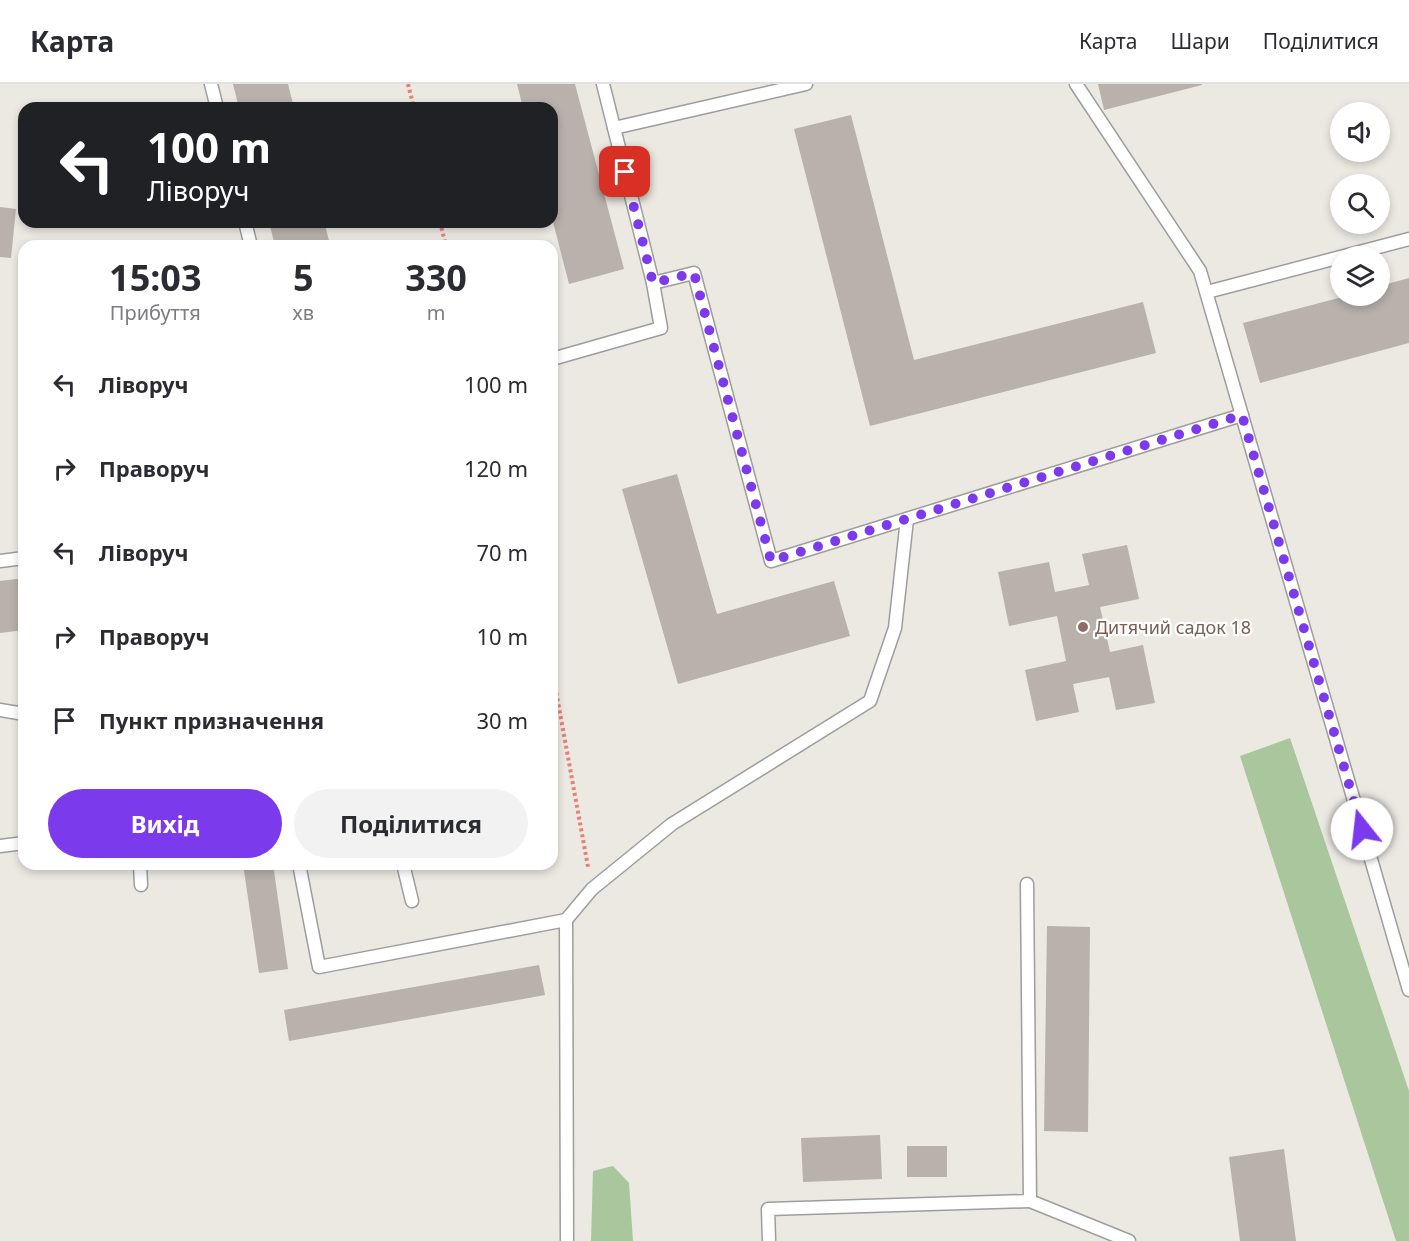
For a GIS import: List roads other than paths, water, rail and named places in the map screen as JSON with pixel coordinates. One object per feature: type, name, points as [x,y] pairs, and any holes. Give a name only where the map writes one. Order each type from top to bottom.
[{"type":"lane","points":[[211,84],[216,102]]},
{"type":"lane","points":[[558,357],[661,328],[653,283],[603,84]]},
{"type":"lane","points":[[614,128],[806,84]]},
{"type":"lane","points":[[1076,84],[1200,271],[1409,990]]},
{"type":"lane","points":[[1207,292],[1409,238]]},
{"type":"lane","points":[[653,283],[694,273],[771,561],[1242,415]]},
{"type":"lane","points":[[300,870],[319,967],[566,920],[592,889],[672,824],[870,701],[895,628],[906,519]]},
{"type":"lane","points":[[0,561],[18,559]]},
{"type":"lane","points":[[0,710],[18,713]]},
{"type":"lane","points":[[0,846],[18,844]]},
{"type":"lane","points":[[140,870],[141,885]]},
{"type":"lane","points":[[404,870],[412,902]]},
{"type":"lane","points":[[1027,884],[1030,1201]]},
{"type":"lane","points":[[566,920],[567,1241]]},
{"type":"lane","points":[[769,1241],[768,1209],[1030,1201],[1129,1241]]},
{"type":"place","name":"Дитячий садок 18","points":[[1083,627]]}]
